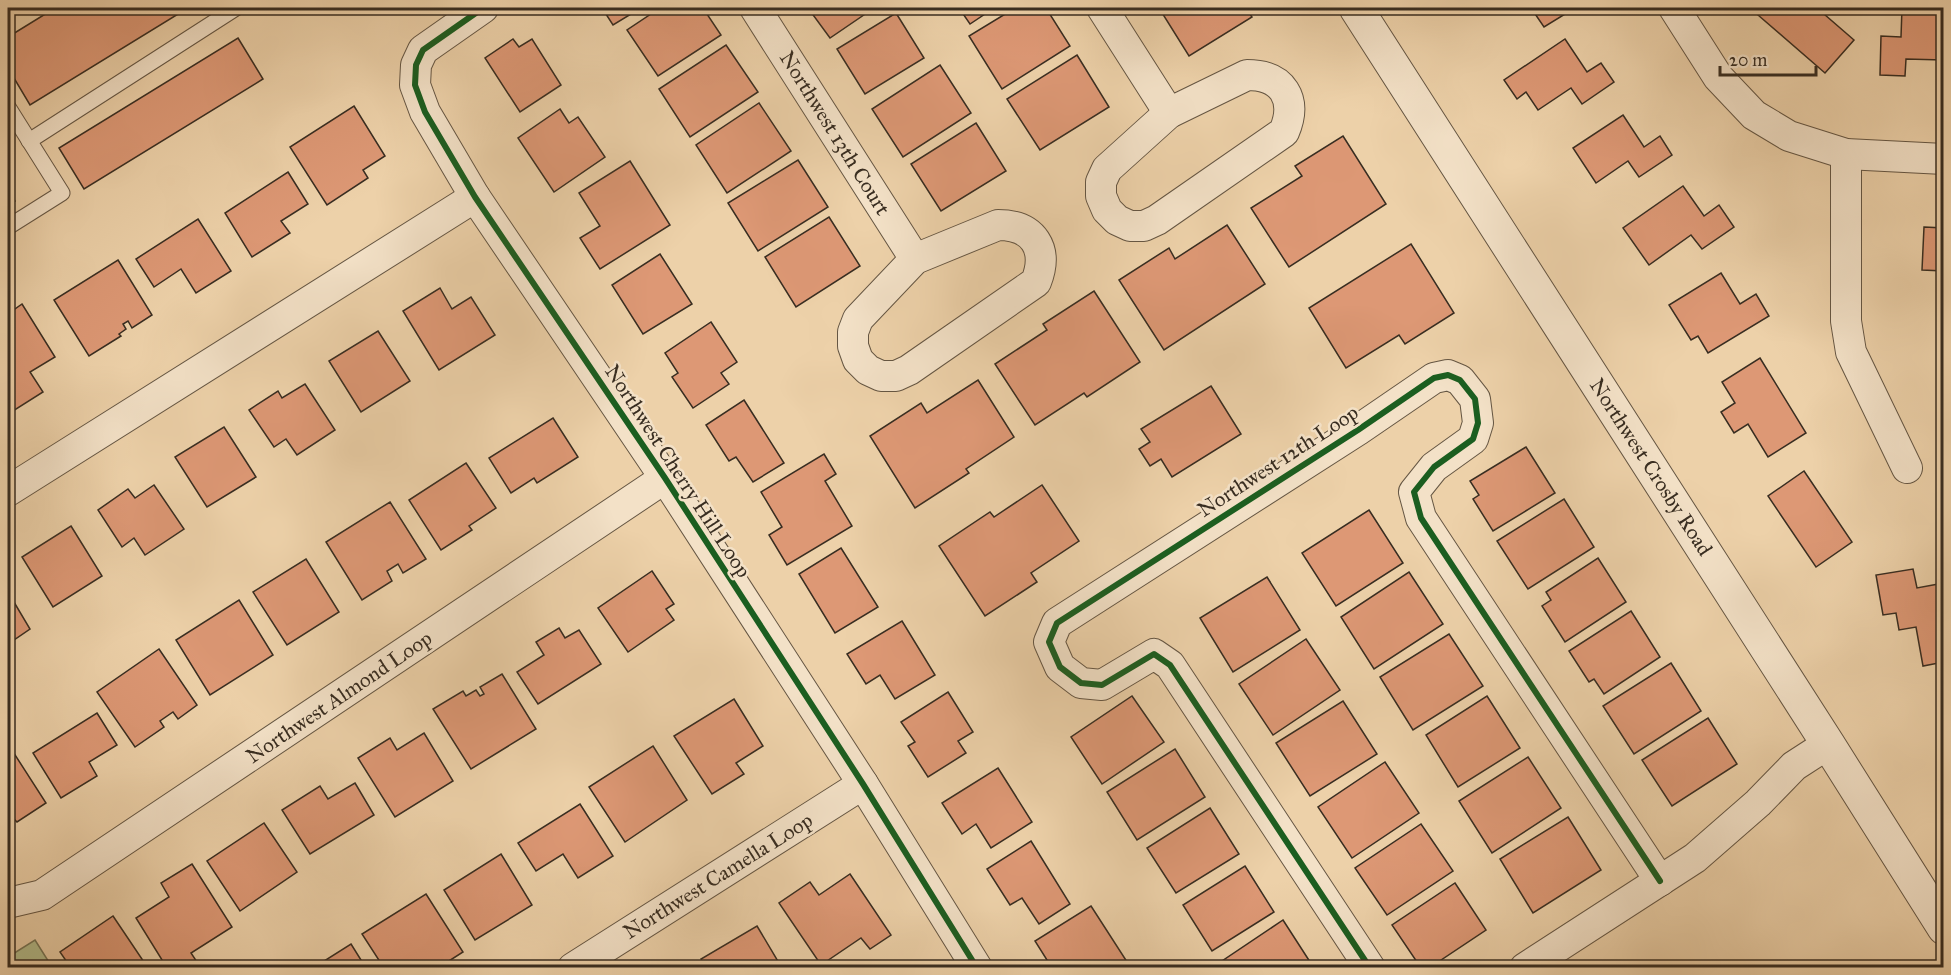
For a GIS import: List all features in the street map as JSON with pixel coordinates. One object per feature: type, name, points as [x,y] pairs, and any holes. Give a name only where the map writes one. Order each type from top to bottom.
[{"type":"street","name":"Northwest Cherry Hill Loop","points":[[483,8],[423,50],[416,65],[416,85],[425,112],[475,196],[665,478],[863,784],[976,968]]},
{"type":"street","name":"Northwest 13th Court","points":[[755,8],[915,259]]},
{"type":"street","points":[[1102,8],[1169,113]]},
{"type":"street","name":"Northwest Crosby Road","points":[[1356,8],[1944,928]]},
{"type":"street","points":[[1674,8],[1718,77],[1754,115],[1789,136],[1846,154],[1944,159]]},
{"type":"street","points":[[1247,75],[1261,75],[1274,81],[1285,91],[1290,104],[1290,118],[1284,132],[1157,220],[1144,226],[1130,226],[1117,220],[1107,210],[1101,196],[1101,182],[1107,169],[1169,113],[1247,75]]},
{"type":"street","points":[[1846,154],[1846,321],[1851,352],[1907,468]]},
{"type":"street","points":[[8,491],[475,196]]},
{"type":"street","points":[[998,225],[1012,225],[1026,231],[1036,241],[1042,254],[1041,268],[1036,282],[909,370],[896,375],[881,376],[868,370],[858,360],[853,346],[853,332],[858,319],[915,259],[998,225]]},
{"type":"street","name":"Northwest 12th Loop","points":[[1370,968],[1170,665],[1154,654],[1102,685],[1081,683],[1060,667],[1049,642],[1057,623],[1358,430],[1434,378],[1448,375],[1460,380],[1475,399],[1478,423],[1473,439],[1434,467],[1414,492],[1420,518],[1660,881]]},
{"type":"street","name":"Northwest Almond Loop","points":[[8,903],[42,895],[665,478]]},
{"type":"street","points":[[1525,968],[1695,858],[1758,803],[1794,766],[1828,744]]},
{"type":"street","name":"Northwest Camella Loop","points":[[573,968],[863,784]]},
{"type":"lane","points":[[29,141],[236,8]]},
{"type":"lane","points":[[8,107],[62,193],[8,227]]},
{"type":"green space","points":[[35,940],[52,967],[8,967],[8,957]]},
{"type":"building","points":[[55,8],[188,8],[30,105],[8,68],[8,37]]},
{"type":"building","points":[[602,8],[641,8],[613,25]]},
{"type":"building","points":[[660,8],[703,8],[721,35],[658,76],[627,30]]},
{"type":"building","points":[[808,8],[874,8],[830,38]]},
{"type":"building","points":[[959,8],[994,8],[970,24]]},
{"type":"building","points":[[1015,8],[1046,8],[1070,46],[1002,89],[969,36]]},
{"type":"building","points":[[1159,8],[1246,8],[1252,17],[1189,56]]},
{"type":"building","points":[[1531,8],[1575,8],[1544,27]]},
{"type":"building","points":[[1817,8],[1854,40],[1825,73],[1751,9]]},
{"type":"building","points":[[1902,8],[1944,8],[1943,60],[1906,59],[1905,76],[1880,75],[1881,36],[1901,37]]},
{"type":"building","points":[[896,13],[924,58],[865,94],[837,49]]},
{"type":"building","points":[[238,38],[263,79],[84,189],[59,148]]},
{"type":"building","points":[[513,39],[519,47],[532,39],[561,85],[520,112],[485,58]]},
{"type":"building","points":[[1565,39],[1587,72],[1601,63],[1614,82],[1582,104],[1571,88],[1538,110],[1526,92],[1517,99],[1504,80]]},
{"type":"building","points":[[726,45],[758,92],[690,137],[659,89]]},
{"type":"building","points":[[1077,55],[1109,107],[1040,150],[1007,99]]},
{"type":"building","points":[[940,65],[971,113],[903,157],[872,109]]},
{"type":"building","points":[[759,103],[791,151],[727,193],[696,145]]},
{"type":"building","points":[[354,106],[385,156],[363,170],[368,178],[327,205],[290,147]]},
{"type":"building","points":[[560,109],[569,123],[578,117],[605,157],[554,192],[518,138]]},
{"type":"building","points":[[1623,115],[1644,147],[1660,136],[1672,155],[1639,177],[1628,161],[1596,183],[1573,148]]},
{"type":"building","points":[[976,123],[1006,171],[941,211],[911,164]]},
{"type":"building","points":[[1343,136],[1386,204],[1289,267],[1251,208],[1302,176],[1295,166]]},
{"type":"building","points":[[798,160],[828,207],[758,251],[728,203]]},
{"type":"building","points":[[630,161],[670,225],[600,269],[580,238],[600,226],[579,193]]},
{"type":"building","points":[[288,172],[308,204],[281,221],[290,233],[252,257],[225,213]]},
{"type":"building","points":[[1683,186],[1704,216],[1719,205],[1734,227],[1702,249],[1691,235],[1649,265],[1623,228]]},
{"type":"building","points":[[8,189],[15,201],[8,206]]},
{"type":"building","points":[[829,217],[860,266],[796,307],[765,257]]},
{"type":"building","points":[[198,219],[231,271],[196,293],[181,269],[154,287],[136,259]]},
{"type":"building","points":[[1227,225],[1265,284],[1164,350],[1119,280],[1169,248],[1175,259]]},
{"type":"building","points":[[1924,227],[1944,228],[1944,271],[1922,270]]},
{"type":"building","points":[[1411,244],[1454,313],[1405,344],[1399,335],[1346,368],[1309,308]]},
{"type":"building","points":[[660,254],[692,304],[643,334],[612,285]]},
{"type":"building","points":[[118,260],[152,315],[132,328],[128,321],[123,324],[126,329],[119,334],[121,336],[89,356],[54,300]]},
{"type":"building","points":[[1721,273],[1740,304],[1756,294],[1769,316],[1708,353],[1698,336],[1691,340],[1669,305]]},
{"type":"building","points":[[440,288],[452,309],[471,297],[495,335],[439,370],[403,311]]},
{"type":"building","points":[[1094,291],[1140,362],[1087,397],[1084,393],[1035,425],[995,364],[1047,330],[1043,324]]},
{"type":"building","points":[[22,304],[55,357],[30,372],[43,392],[13,411],[8,403],[8,314]]},
{"type":"building","points":[[711,322],[737,362],[721,373],[729,384],[693,408],[672,377],[678,373],[665,353]]},
{"type":"building","points":[[378,331],[410,381],[361,412],[329,361]]},
{"type":"building","points":[[1760,358],[1806,433],[1768,457],[1748,424],[1734,433],[1721,412],[1735,403],[1722,382]]},
{"type":"building","points":[[978,380],[1014,437],[966,469],[969,473],[915,508],[870,436],[921,403],[927,413]]},
{"type":"building","points":[[305,384],[335,430],[297,455],[286,439],[274,447],[249,410],[278,391],[282,398]]},
{"type":"building","points":[[1211,386],[1241,434],[1172,477],[1161,459],[1150,466],[1139,449],[1150,442],[1141,429]]},
{"type":"building","points":[[744,400],[784,463],[753,482],[736,457],[729,461],[706,425]]},
{"type":"building","points":[[553,418],[578,457],[537,483],[534,478],[511,493],[489,458]]},
{"type":"building","points":[[224,427],[256,477],[207,507],[175,457]]},
{"type":"building","points":[[1526,447],[1555,493],[1493,531],[1473,499],[1479,495],[1470,481]]},
{"type":"building","points":[[824,454],[836,474],[825,481],[852,526],[787,565],[769,535],[782,527],[761,492]]},
{"type":"building","points":[[466,463],[496,508],[469,526],[472,530],[441,550],[409,500]]},
{"type":"building","points":[[1804,471],[1852,542],[1816,567],[1768,496]]},
{"type":"building","points":[[154,485],[184,529],[145,555],[134,538],[122,547],[98,510],[128,489],[135,498]]},
{"type":"building","points":[[1042,485],[1079,541],[1031,573],[1037,582],[985,616],[939,546],[990,512],[994,517]]},
{"type":"building","points":[[1564,499],[1594,547],[1528,589],[1497,541]]},
{"type":"building","points":[[390,502],[426,559],[403,573],[398,564],[387,571],[392,581],[362,600],[326,542]]},
{"type":"building","points":[[1369,510],[1403,563],[1336,606],[1302,553]]},
{"type":"building","points":[[71,526],[102,576],[53,607],[22,557]]},
{"type":"building","points":[[841,548],[878,607],[835,633],[799,574]]},
{"type":"building","points":[[1598,558],[1626,602],[1565,642],[1542,606],[1551,600],[1546,592]]},
{"type":"building","points":[[306,559],[339,612],[287,645],[253,592]]},
{"type":"building","points":[[1913,569],[1917,588],[1944,583],[1944,662],[1923,666],[1916,627],[1899,630],[1896,613],[1883,615],[1876,575]]},
{"type":"building","points":[[652,571],[674,604],[666,609],[674,620],[628,652],[598,608]]},
{"type":"building","points":[[1409,572],[1443,624],[1374,669],[1341,617]]},
{"type":"building","points":[[1267,577],[1300,630],[1233,672],[1200,618]]},
{"type":"building","points":[[8,592],[30,629],[8,644]]},
{"type":"building","points":[[239,600],[273,655],[210,695],[176,640]]},
{"type":"building","points":[[1631,611],[1660,657],[1604,694],[1594,679],[1589,682],[1569,651]]},
{"type":"building","points":[[902,621],[935,675],[895,699],[880,675],[866,684],[847,654]]},
{"type":"building","points":[[559,628],[565,638],[579,630],[601,664],[538,704],[517,672],[544,655],[536,642]]},
{"type":"building","points":[[1449,634],[1483,686],[1413,730],[1380,677]]},
{"type":"building","points":[[1306,639],[1340,690],[1273,735],[1239,684]]},
{"type":"building","points":[[159,649],[197,705],[178,719],[173,712],[160,721],[164,727],[135,747],[97,692]]},
{"type":"building","points":[[1671,663],[1701,711],[1634,754],[1603,706]]},
{"type":"building","points":[[502,674],[536,729],[471,769],[433,709],[463,691],[466,696],[476,690],[480,696],[484,694],[480,687]]},
{"type":"building","points":[[948,692],[973,732],[958,741],[966,753],[928,777],[908,746],[915,742],[901,722]]},
{"type":"building","points":[[1132,696],[1164,742],[1102,784],[1071,737]]},
{"type":"building","points":[[1487,696],[1520,748],[1458,787],[1426,735]]},
{"type":"building","points":[[734,699],[763,746],[736,763],[744,774],[712,794],[674,736]]},
{"type":"building","points":[[1343,701],[1377,754],[1310,796],[1276,743]]},
{"type":"building","points":[[97,713],[117,745],[89,762],[97,776],[61,798],[33,753]]},
{"type":"building","points":[[1708,718],[1737,764],[1672,806],[1642,760]]},
{"type":"building","points":[[424,733],[453,781],[395,817],[358,758],[390,738],[397,750]]},
{"type":"building","points":[[8,744],[46,803],[17,822],[14,819],[8,823]]},
{"type":"building","points":[[653,746],[687,800],[625,842],[589,787]]},
{"type":"building","points":[[1175,749],[1205,797],[1137,840],[1107,792]]},
{"type":"building","points":[[1528,757],[1561,808],[1492,853],[1459,801]]},
{"type":"building","points":[[1385,762],[1419,813],[1352,858],[1318,807]]},
{"type":"building","points":[[998,768],[1032,822],[991,848],[976,824],[962,834],[942,803]]},
{"type":"building","points":[[355,783],[374,815],[310,854],[282,810],[320,786],[328,799]]},
{"type":"building","points":[[580,804],[613,856],[578,878],[563,854],[536,871],[518,843]]},
{"type":"building","points":[[1210,808],[1239,854],[1176,893],[1147,848]]},
{"type":"building","points":[[1568,817],[1601,870],[1533,913],[1500,859]]},
{"type":"building","points":[[264,823],[297,872],[240,911],[207,861]]},
{"type":"building","points":[[1421,824],[1453,871],[1387,915],[1355,868]]},
{"type":"building","points":[[1031,841],[1070,904],[1039,924],[1022,898],[1010,905],[987,869]]},
{"type":"building","points":[[501,854],[532,905],[475,940],[444,890]]},
{"type":"building","points":[[192,864],[232,927],[191,953],[199,965],[195,968],[167,968],[136,918],[169,897],[161,883]]},
{"type":"building","points":[[1245,866],[1274,912],[1212,951],[1183,905]]},
{"type":"building","points":[[850,874],[891,935],[870,949],[861,938],[821,965],[779,903],[810,882],[819,895]]},
{"type":"building","points":[[1455,883],[1486,930],[1429,968],[1421,968],[1392,925]]},
{"type":"building","points":[[426,894],[463,952],[438,968],[384,968],[362,934]]},
{"type":"building","points":[[1091,906],[1131,968],[1052,968],[1035,941]]},
{"type":"building","points":[[113,916],[148,968],[71,968],[60,952]]},
{"type":"building","points":[[1283,920],[1312,965],[1309,968],[1226,968],[1222,961]]},
{"type":"building","points":[[757,926],[782,968],[706,968],[701,959]]},
{"type":"building","points":[[351,944],[366,968],[313,968]]},
{"type":"cycle path","points":[[483,8],[423,50],[416,65],[415,85],[425,112],[475,197],[665,478],[863,784],[977,968]]},
{"type":"cycle path","points":[[1370,968],[1170,665],[1154,654],[1102,685],[1081,683],[1060,667],[1049,642],[1057,623],[1358,430],[1434,378],[1448,375],[1460,380],[1475,399],[1478,423],[1473,439],[1434,467],[1414,492],[1421,518],[1660,881]]}]
